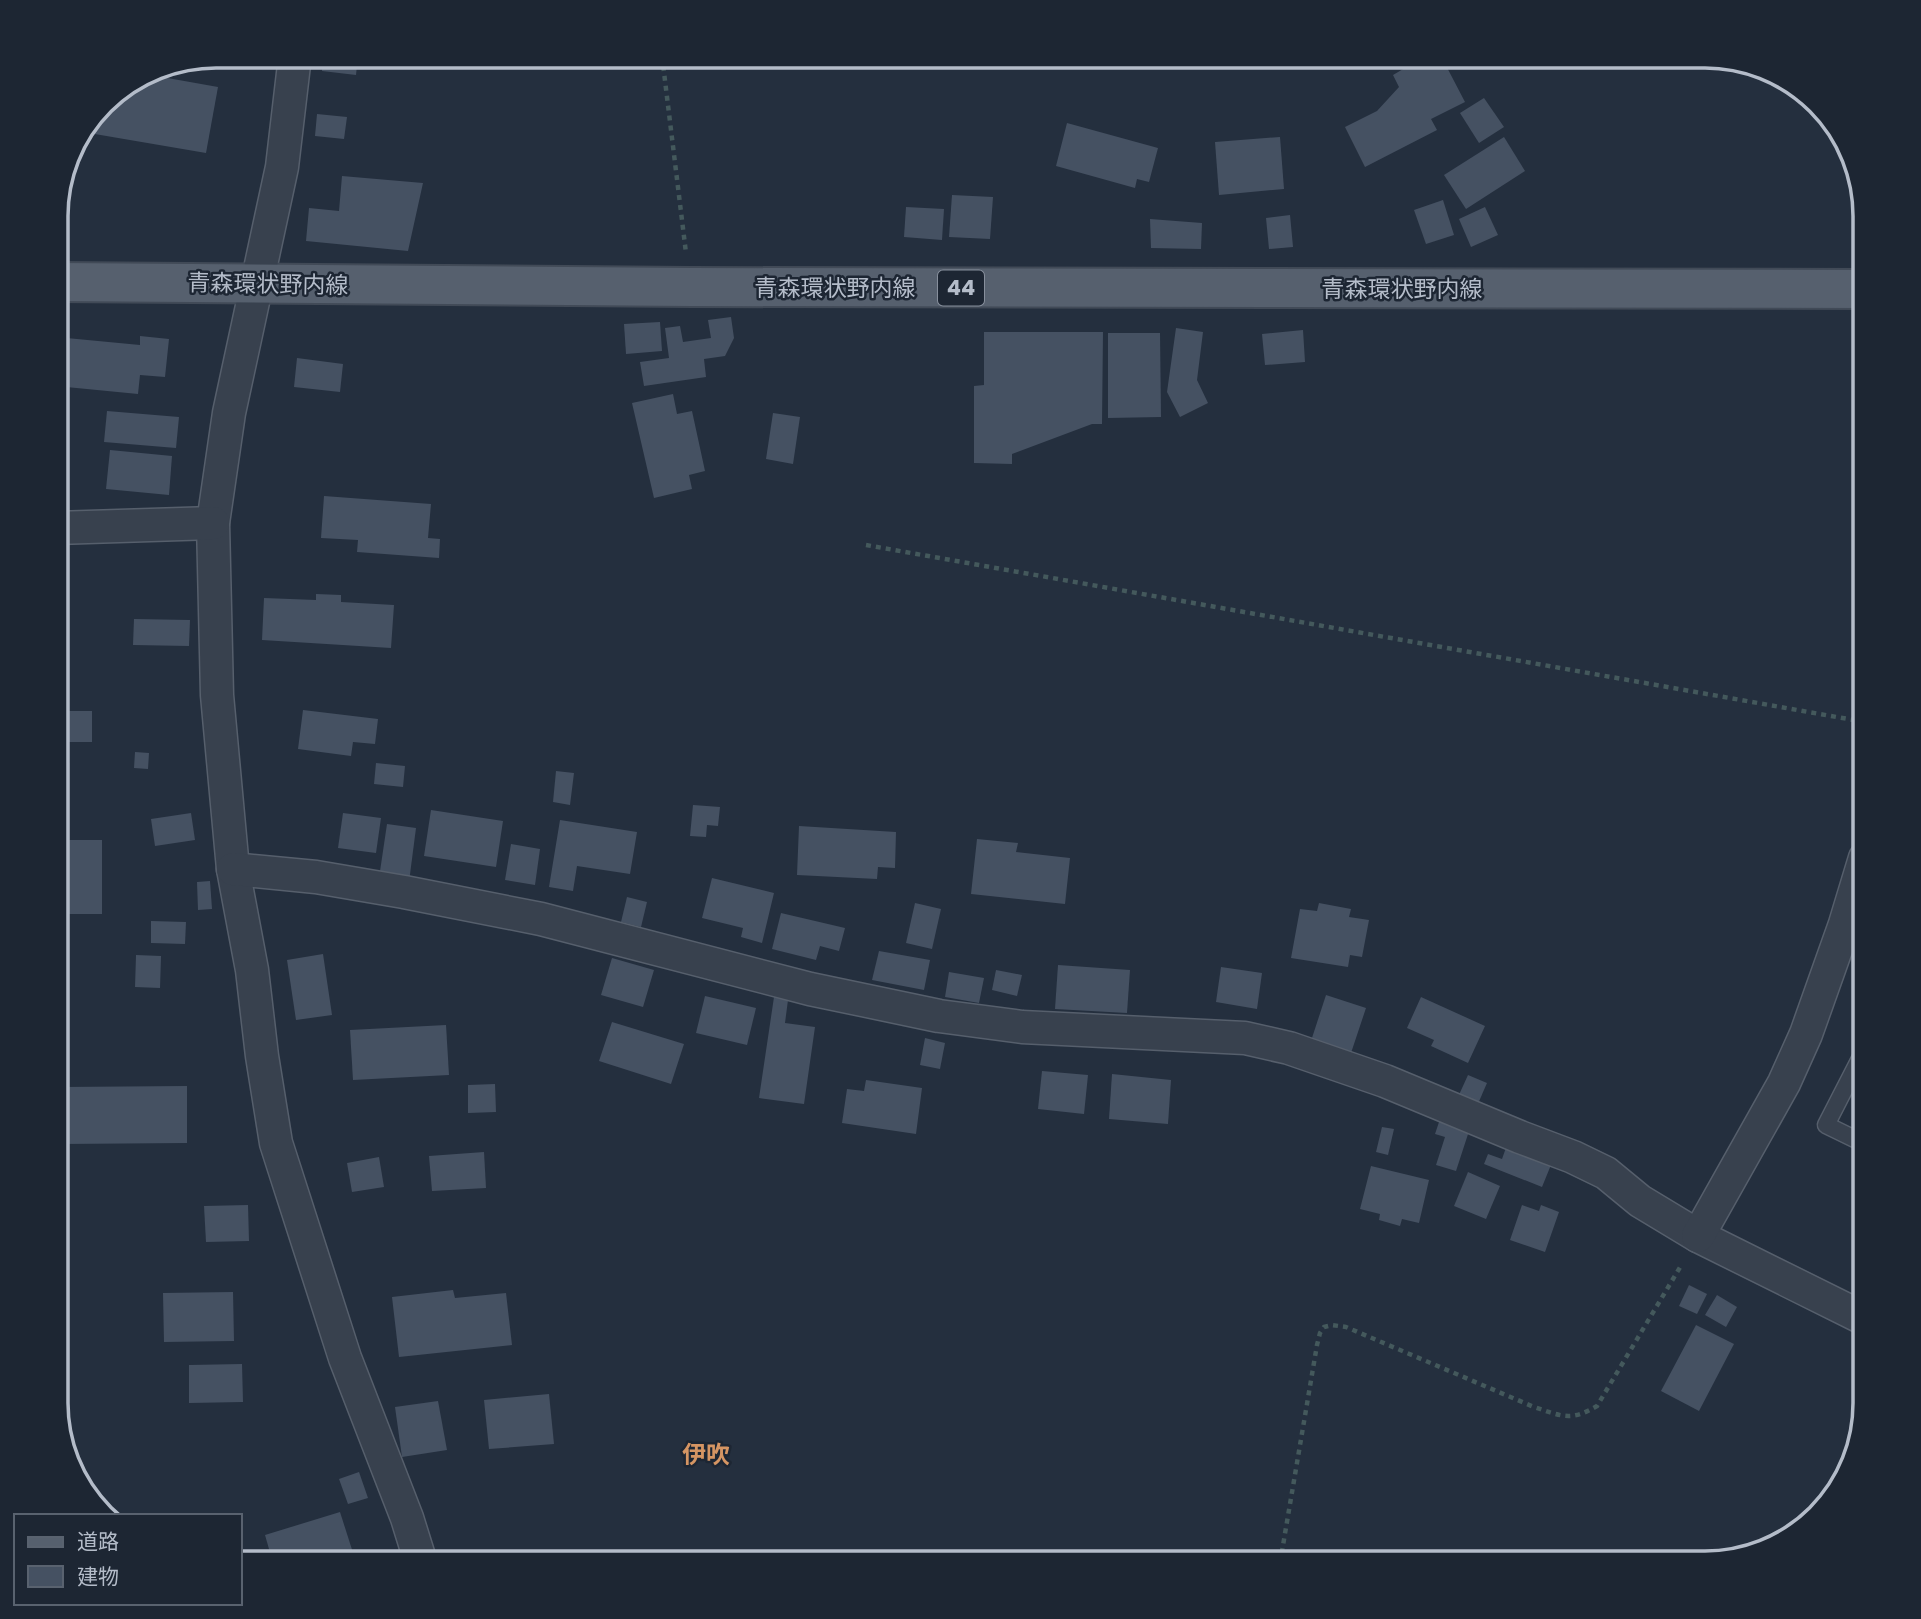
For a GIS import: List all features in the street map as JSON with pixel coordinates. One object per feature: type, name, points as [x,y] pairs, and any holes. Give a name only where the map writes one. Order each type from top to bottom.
[{"type":"main road","name":"青森環状野内線","points":[[69,282],[690,287],[1853,289]]},
{"type":"street","points":[[293,69],[282,167],[229,413],[213,523],[217,695],[233,869],[252,970],[276,1143],[345,1358],[417,1551]]},
{"type":"street","points":[[69,528],[213,523]]},
{"type":"street","points":[[233,869],[316,877],[541,919],[810,989],[939,1016],[1022,1027],[1245,1038],[1289,1048],[1385,1081],[1573,1157],[1605,1173],[1640,1201],[1698,1236],[1853,1313]]},
{"type":"street","points":[[1698,1236],[1784,1083],[1806,1034],[1853,898]]},
{"type":"lane","points":[[1853,1072],[1826,1125],[1853,1138]]},
{"type":"path","points":[[664,69],[690,287]]},
{"type":"path","points":[[866,545],[1853,720]]},
{"type":"path","points":[[1282,1551],[1317,1345],[1324,1327],[1346,1327],[1534,1406],[1562,1416],[1580,1416],[1597,1406],[1698,1236]]},
{"type":"building","points":[[1405,68],[1447,68],[1465,102],[1431,119],[1437,130],[1365,167],[1345,127],[1377,111],[1399,87],[1393,75]]},
{"type":"building","points":[[322,69],[357,69],[356,75]]},
{"type":"building","points":[[165,78],[218,87],[206,153],[94,134],[126,99]]},
{"type":"building","points":[[1484,98],[1504,127],[1479,143],[1460,113]]},
{"type":"building","points":[[317,114],[347,117],[344,139],[315,136]]},
{"type":"building","points":[[1067,123],[1158,148],[1149,182],[1137,179],[1135,188],[1056,166]]},
{"type":"building","points":[[1280,137],[1284,189],[1219,195],[1215,142]]},
{"type":"building","points":[[1504,137],[1525,171],[1466,209],[1444,175]]},
{"type":"building","points":[[342,176],[423,183],[408,251],[306,241],[309,208],[339,211]]},
{"type":"building","points":[[952,195],[993,197],[990,239],[949,237]]},
{"type":"building","points":[[1443,200],[1454,235],[1426,244],[1414,210]]},
{"type":"building","points":[[906,207],[944,209],[942,240],[904,237]]},
{"type":"building","points":[[1485,207],[1498,235],[1471,247],[1459,219]]},
{"type":"building","points":[[1290,215],[1293,247],[1269,249],[1266,218]]},
{"type":"building","points":[[1150,219],[1202,223],[1201,249],[1151,248]]},
{"type":"building","points":[[731,317],[734,338],[725,356],[704,359],[706,377],[644,386],[640,362],[669,358],[665,328],[680,326],[683,342],[711,338],[708,320]]},
{"type":"building","points":[[660,322],[662,351],[626,354],[624,324]]},
{"type":"building","points":[[1176,328],[1203,332],[1197,380],[1208,403],[1180,417],[1167,392]]},
{"type":"building","points":[[1303,330],[1305,362],[1265,365],[1262,334]]},
{"type":"building","points":[[984,332],[1103,332],[1102,424],[1092,424],[1012,454],[1012,464],[974,463],[974,386],[984,385]]},
{"type":"building","points":[[1108,333],[1160,333],[1161,417],[1108,418]]},
{"type":"building","points":[[140,336],[169,339],[165,377],[140,375],[138,394],[69,387],[69,338],[140,345]]},
{"type":"building","points":[[297,358],[343,364],[340,392],[294,387]]},
{"type":"building","points":[[673,394],[677,414],[692,411],[705,471],[689,475],[692,489],[654,498],[632,403]]},
{"type":"building","points":[[107,411],[179,417],[176,448],[104,442]]},
{"type":"building","points":[[773,413],[800,417],[793,464],[766,459]]},
{"type":"building","points":[[110,450],[172,456],[169,495],[106,489]]},
{"type":"building","points":[[324,496],[431,504],[428,538],[440,539],[439,558],[357,552],[358,540],[321,538]]},
{"type":"building","points":[[316,594],[341,595],[341,602],[394,605],[391,648],[262,640],[264,598],[316,600]]},
{"type":"building","points":[[134,619],[190,620],[189,646],[133,645]]},
{"type":"building","points":[[303,710],[378,719],[375,744],[353,742],[351,756],[298,749]]},
{"type":"building","points":[[69,711],[92,711],[92,742],[69,742]]},
{"type":"building","points":[[135,752],[149,753],[148,769],[134,768]]},
{"type":"building","points":[[376,763],[405,766],[403,787],[374,784]]},
{"type":"building","points":[[556,771],[574,773],[570,805],[553,802]]},
{"type":"building","points":[[693,805],[720,807],[718,826],[707,825],[706,837],[690,836]]},
{"type":"building","points":[[431,810],[503,821],[496,867],[424,856]]},
{"type":"building","points":[[191,813],[195,840],[155,846],[151,819]]},
{"type":"building","points":[[343,813],[381,818],[376,853],[338,848]]},
{"type":"building","points":[[560,820],[637,832],[630,874],[577,866],[573,891],[549,887]]},
{"type":"building","points":[[387,824],[416,828],[409,882],[379,878]]},
{"type":"building","points":[[799,826],[896,832],[895,868],[878,867],[877,879],[797,875]]},
{"type":"building","points":[[977,839],[1018,843],[1016,852],[1070,858],[1065,904],[971,894]]},
{"type":"building","points":[[69,840],[102,840],[102,914],[69,914]]},
{"type":"building","points":[[511,844],[540,849],[535,885],[505,880]]},
{"type":"building","points":[[712,878],[774,893],[762,943],[741,937],[743,928],[702,918]]},
{"type":"building","points":[[210,881],[212,909],[198,910],[197,882]]},
{"type":"building","points":[[627,897],[647,902],[641,927],[621,922]]},
{"type":"building","points":[[915,903],[941,909],[932,949],[906,943]]},
{"type":"building","points":[[1319,903],[1351,909],[1349,917],[1369,920],[1362,957],[1350,955],[1348,967],[1291,958],[1300,909],[1317,911]]},
{"type":"building","points":[[781,913],[845,928],[839,951],[820,946],[816,960],[772,949]]},
{"type":"building","points":[[151,921],[186,922],[185,944],[151,943]]},
{"type":"building","points":[[879,951],[930,960],[924,990],[872,980]]},
{"type":"building","points":[[323,954],[332,1015],[296,1020],[287,960]]},
{"type":"building","points":[[136,955],[161,956],[160,988],[135,987]]},
{"type":"building","points":[[612,958],[654,970],[643,1007],[601,995]]},
{"type":"building","points":[[1058,965],[1130,970],[1127,1013],[1055,1009]]},
{"type":"building","points":[[1221,967],[1262,973],[1257,1009],[1216,1002]]},
{"type":"building","points":[[996,970],[1022,975],[1017,996],[992,990]]},
{"type":"building","points":[[949,972],[984,978],[979,1003],[945,997]]},
{"type":"building","points":[[1326,995],[1366,1008],[1351,1053],[1311,1041]]},
{"type":"building","points":[[705,996],[756,1008],[747,1045],[696,1033]]},
{"type":"building","points":[[774,997],[788,1000],[785,1023],[815,1027],[804,1104],[759,1098]]},
{"type":"building","points":[[1421,997],[1485,1026],[1468,1063],[1431,1046],[1434,1040],[1407,1028]]},
{"type":"building","points":[[612,1022],[684,1044],[671,1084],[599,1061]]},
{"type":"building","points":[[446,1025],[449,1075],[353,1080],[350,1030]]},
{"type":"building","points":[[925,1038],[945,1043],[940,1069],[920,1065]]},
{"type":"building","points":[[1042,1071],[1088,1075],[1084,1114],[1038,1109]]},
{"type":"building","points":[[1112,1074],[1171,1080],[1168,1124],[1109,1119]]},
{"type":"building","points":[[1468,1075],[1487,1083],[1477,1106],[1458,1097]]},
{"type":"building","points":[[866,1080],[922,1088],[916,1134],[842,1123],[847,1089],[864,1091]]},
{"type":"building","points":[[495,1084],[496,1112],[468,1113],[468,1085]]},
{"type":"building","points":[[187,1086],[187,1143],[69,1144],[69,1087]]},
{"type":"building","points":[[1440,1119],[1470,1128],[1456,1171],[1436,1165],[1445,1137],[1435,1134]]},
{"type":"building","points":[[1382,1127],[1394,1129],[1388,1155],[1376,1152]]},
{"type":"building","points":[[1508,1142],[1553,1160],[1542,1187],[1484,1164],[1488,1154],[1502,1159]]},
{"type":"building","points":[[484,1152],[486,1188],[432,1191],[429,1156]]},
{"type":"building","points":[[379,1157],[384,1187],[352,1192],[347,1163]]},
{"type":"building","points":[[1371,1166],[1429,1180],[1419,1223],[1402,1219],[1400,1226],[1379,1220],[1380,1214],[1360,1209]]},
{"type":"building","points":[[1468,1172],[1500,1186],[1486,1219],[1454,1206]]},
{"type":"building","points":[[248,1205],[249,1241],[206,1242],[204,1206]]},
{"type":"building","points":[[1522,1205],[1539,1211],[1541,1205],[1559,1212],[1545,1252],[1510,1240]]},
{"type":"building","points":[[1689,1285],[1707,1294],[1697,1314],[1679,1306]]},
{"type":"building","points":[[453,1290],[455,1298],[506,1293],[512,1345],[399,1357],[392,1297]]},
{"type":"building","points":[[233,1292],[234,1341],[164,1342],[163,1293]]},
{"type":"building","points":[[1717,1295],[1737,1307],[1726,1327],[1705,1315]]},
{"type":"building","points":[[1696,1325],[1734,1344],[1699,1411],[1661,1391]]},
{"type":"building","points":[[242,1364],[243,1402],[189,1403],[189,1365]]},
{"type":"building","points":[[549,1394],[554,1444],[489,1449],[484,1400]]},
{"type":"building","points":[[438,1401],[447,1450],[402,1457],[395,1407]]},
{"type":"building","points":[[359,1472],[368,1498],[348,1504],[339,1479]]},
{"type":"building","points":[[340,1512],[352,1551],[270,1551],[265,1535]]},
{"type":"district","name":"伊吹","points":[[706,1455]]}]
